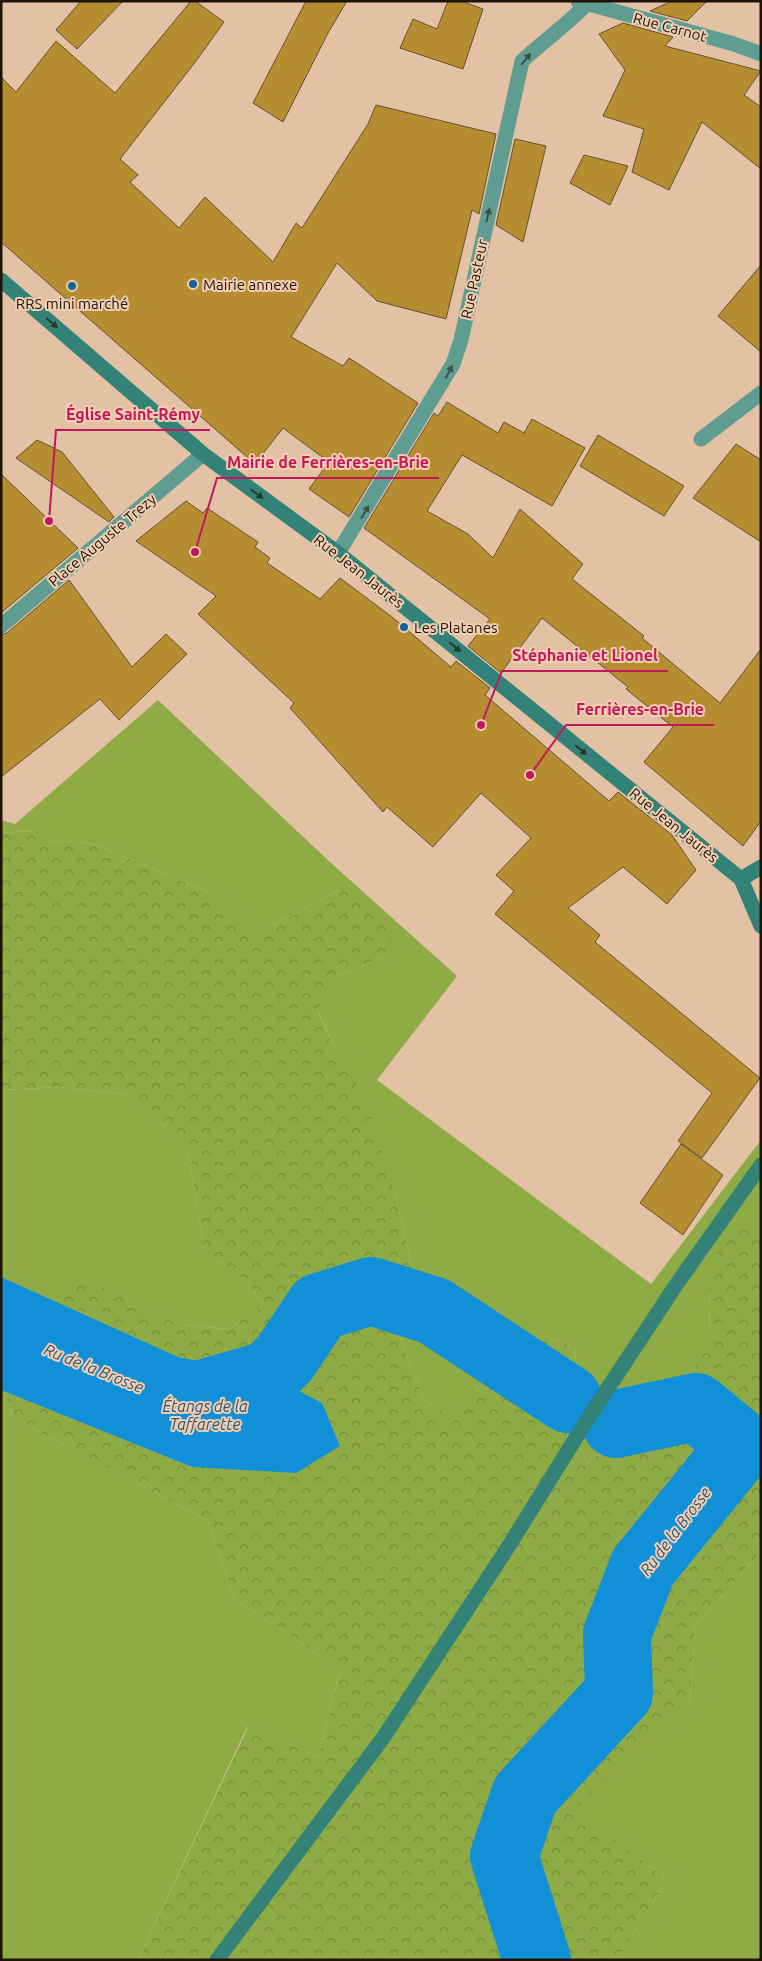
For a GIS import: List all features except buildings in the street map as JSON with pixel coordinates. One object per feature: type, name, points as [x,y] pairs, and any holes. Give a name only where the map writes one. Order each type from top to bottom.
[{"type":"main road","name":"Rue Jean Jaurès","points":[[1,280],[203,454],[338,553],[742,879]]},
{"type":"main road","points":[[761,866],[742,879],[761,926]]},
{"type":"main road","points":[[217,1960],[383,1738],[510,1544],[608,1388],[676,1285],[761,1165]]},
{"type":"street","name":"Rue Carnot","points":[[584,2],[734,44],[761,54]]},
{"type":"street","name":"Rue Pasteur","points":[[338,553],[453,364],[522,61],[572,18],[584,2]]},
{"type":"street","points":[[701,439],[761,393]]},
{"type":"street","name":"Place Auguste Trezy","points":[[1,626],[203,454]]},
{"type":"green space","points":[[158,700],[331,863],[457,976],[377,1080],[651,1284],[761,1140],[761,1227],[758,1225],[709,1290],[710,1342],[685,1380],[588,1463],[573,1434],[578,1377],[574,1346],[544,1336],[524,1341],[447,1414],[424,1400],[402,1343],[410,1267],[407,1243],[394,1190],[318,1011],[334,977],[382,958],[339,890],[296,914],[252,932],[225,911],[211,893],[91,843],[48,840],[30,831],[1,833],[1,820],[15,824]]},
{"type":"green space","points":[[30,831],[49,840],[91,843],[211,893],[225,911],[252,932],[296,914],[339,890],[364,899],[396,928],[382,958],[334,977],[318,1012],[336,1050],[365,1098],[394,1190],[407,1243],[410,1267],[402,1343],[424,1400],[447,1414],[523,1341],[544,1336],[574,1346],[578,1377],[573,1434],[588,1463],[685,1380],[710,1342],[709,1290],[721,1237],[758,1225],[761,1227],[761,1551],[695,1627],[690,1701],[576,1808],[668,1880],[616,1960],[138,1960],[248,1727],[318,1757],[340,1670],[234,1599],[208,1521],[12,1417],[5,1391],[192,1467],[268,1375],[178,1357],[48,1297],[81,1276],[180,1325],[229,1329],[264,1304],[241,1277],[204,1251],[189,1155],[164,1126],[127,1095],[60,1087],[1,1090],[1,833]]},
{"type":"green space","points":[[60,1087],[127,1095],[164,1126],[189,1155],[204,1251],[241,1277],[264,1304],[229,1329],[180,1325],[132,1302],[178,1357],[268,1375],[192,1467],[5,1391],[12,1417],[208,1521],[234,1599],[340,1670],[318,1757],[247,1727],[138,1960],[1,1960],[1,1090]]},
{"type":"green space","points":[[761,1551],[761,1960],[616,1960],[668,1880],[575,1808],[690,1701],[695,1627]]},
{"type":"water","name":"Étangs de la Taffarette","points":[[1,1277],[178,1357],[268,1375],[322,1403],[340,1446],[296,1473],[192,1467],[1,1390]]},
{"type":"waterway","name":"Ru de la Brosse","points":[[178,1401],[268,1375],[285,1358],[319,1307],[371,1291],[434,1311],[568,1399]]},
{"type":"waterway","name":"Ru de la Brosse","points":[[537,1960],[504,1856],[525,1795],[619,1693],[617,1634],[643,1567],[742,1445],[696,1407],[616,1424]]},
{"type":"place","name":"Mairie annexe","points":[[193,284]]},
{"type":"place","name":"RRS mini marché","points":[[72,286]]},
{"type":"place","name":"Église Saint-Rémy","points":[[49,521]]},
{"type":"place","name":"Mairie de Ferrières-en-Brie","points":[[195,552]]},
{"type":"place","name":"Les Platanes","points":[[404,627]]},
{"type":"place","name":"Stéphanie et Lionel","points":[[481,725]]},
{"type":"place","name":"Ferrières-en-Brie","points":[[530,775]]}]
